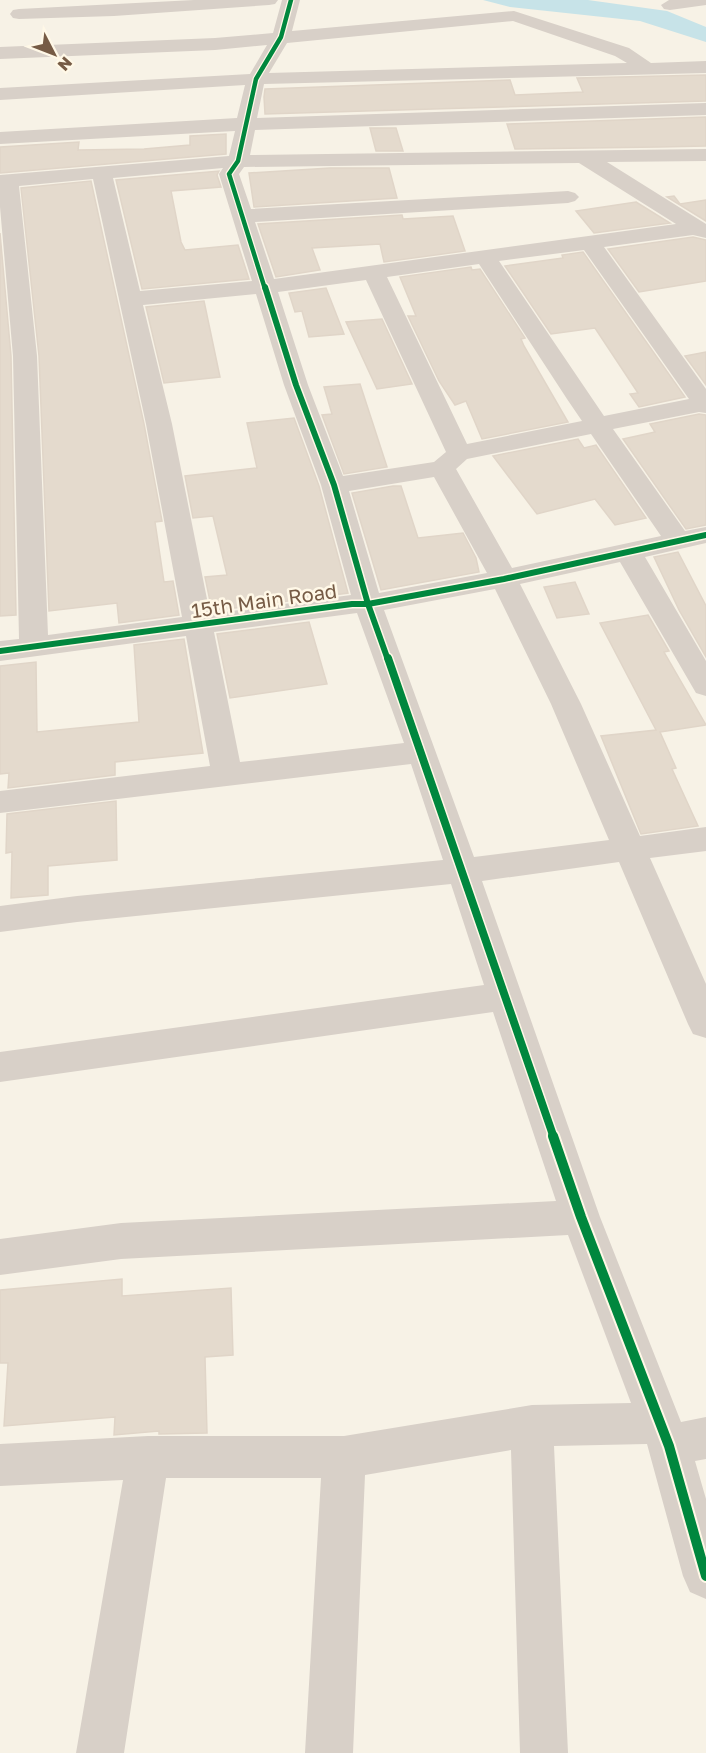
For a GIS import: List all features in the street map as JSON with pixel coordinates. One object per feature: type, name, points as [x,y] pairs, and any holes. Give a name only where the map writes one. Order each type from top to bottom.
[{"type":"street","points":[[14,17],[114,6],[270,0]]},
{"type":"street","points":[[291,0],[281,37],[256,79],[238,161],[229,174],[263,287],[296,385],[334,486],[368,604],[422,752],[581,1217],[678,1436],[706,1576]]},
{"type":"street","points":[[670,5],[703,0]]},
{"type":"street","points":[[0,53],[215,44],[514,16],[622,52],[648,68]]},
{"type":"street","points":[[0,94],[256,79],[706,67]]},
{"type":"street","points":[[0,138],[245,124],[706,109]]},
{"type":"street","points":[[34,647],[25,356],[4,180],[238,161],[706,155]]},
{"type":"street","points":[[584,157],[677,216],[702,225]]},
{"type":"street","points":[[101,171],[131,299],[228,774]]},
{"type":"street","points":[[243,216],[567,197]]},
{"type":"street","points":[[131,299],[263,287],[486,258],[702,225]]},
{"type":"street","points":[[334,486],[597,426],[705,404],[590,243]]},
{"type":"street","points":[[486,258],[597,426],[678,541]]},
{"type":"street","points":[[374,272],[451,460],[504,579],[566,704],[706,1024]]},
{"type":"street","name":"15th Main Road","points":[[0,651],[352,604],[368,604],[504,579],[706,535]]},
{"type":"street","points":[[628,552],[706,686]]},
{"type":"street","points":[[0,802],[422,752]]},
{"type":"street","points":[[0,919],[77,909],[461,871],[706,839]]},
{"type":"street","points":[[0,1067],[505,996]]},
{"type":"street","points":[[0,1257],[121,1241],[581,1217]]},
{"type":"street","points":[[0,1465],[148,1457],[344,1457],[532,1426],[678,1436]]},
{"type":"street","points":[[532,1426],[544,1753]]},
{"type":"street","points":[[100,1753],[148,1457]]},
{"type":"street","points":[[329,1753],[344,1457]]},
{"type":"water","points":[[483,0],[588,0],[667,11],[706,27],[706,42],[640,21],[510,7]]},
{"type":"building","points":[[706,75],[706,101],[265,114],[265,89],[510,80],[515,95],[583,92],[577,78]]},
{"type":"building","points":[[706,117],[706,146],[515,149],[507,124]]},
{"type":"building","points":[[370,128],[396,128],[403,151],[376,151]]},
{"type":"building","points":[[226,134],[226,154],[0,173],[0,147],[79,142],[78,150],[144,149],[190,145],[190,136]]},
{"type":"building","points":[[330,168],[389,168],[397,198],[254,207],[249,173]]},
{"type":"building","points":[[219,171],[217,175],[221,187],[171,191],[181,242],[185,250],[238,245],[249,279],[142,289],[116,180]]},
{"type":"building","points":[[91,181],[144,424],[162,521],[155,522],[164,582],[173,581],[179,615],[119,623],[117,603],[49,611],[39,356],[21,188]]},
{"type":"building","points":[[674,196],[680,204],[706,200],[706,221],[667,197]]},
{"type":"building","points":[[636,202],[670,223],[594,233],[576,211]]},
{"type":"building","points":[[402,215],[403,219],[453,216],[465,251],[384,262],[380,244],[312,248],[320,270],[276,277],[258,224]]},
{"type":"building","points":[[0,233],[11,356],[16,615],[0,616]]},
{"type":"building","points":[[693,237],[706,240],[706,281],[639,292],[608,249]]},
{"type":"building","points":[[583,252],[685,397],[639,407],[630,394],[638,393],[595,328],[551,334],[505,266],[563,258],[562,255]]},
{"type":"building","points":[[471,267],[472,270],[480,269],[525,338],[521,339],[524,346],[568,422],[482,439],[466,401],[455,405],[439,381],[408,316],[416,316],[400,277]]},
{"type":"building","points":[[326,288],[344,334],[309,337],[302,311],[295,312],[289,293]]},
{"type":"building","points":[[204,301],[220,377],[164,383],[146,307]]},
{"type":"building","points":[[382,319],[412,384],[377,389],[346,322]]},
{"type":"building","points":[[706,352],[706,385],[685,356]]},
{"type":"building","points":[[360,384],[387,467],[344,474],[322,415],[332,414],[324,387]]},
{"type":"building","points":[[699,414],[706,415],[706,525],[686,529],[623,439],[655,432],[650,424]]},
{"type":"building","points":[[294,418],[319,486],[348,593],[212,611],[205,577],[227,575],[213,516],[193,518],[185,476],[257,468],[247,423]]},
{"type":"building","points":[[578,439],[584,448],[596,445],[646,518],[615,525],[595,499],[537,514],[493,456]]},
{"type":"building","points":[[401,486],[418,538],[463,533],[476,558],[479,572],[381,590],[352,493]]},
{"type":"building","points":[[678,552],[706,606],[706,657],[679,610],[654,557]]},
{"type":"building","points":[[575,582],[589,614],[557,618],[544,587]]},
{"type":"building","points":[[648,615],[669,651],[664,652],[706,725],[660,732],[676,768],[672,769],[698,826],[641,834],[601,736],[656,730],[600,623]]},
{"type":"building","points":[[309,622],[327,684],[230,698],[217,634]]},
{"type":"building","points":[[184,639],[203,753],[115,762],[115,775],[8,788],[9,773],[0,774],[0,666],[36,662],[37,732],[139,722],[134,645]]},
{"type":"building","points":[[116,801],[117,860],[48,866],[48,895],[11,898],[12,852],[6,853],[7,814]]},
{"type":"building","points":[[122,1279],[122,1296],[231,1288],[233,1355],[205,1357],[207,1433],[159,1434],[159,1431],[114,1435],[115,1417],[4,1426],[8,1363],[0,1363],[0,1290]]},
{"type":"cycle path","points":[[291,0],[281,37],[256,79],[238,161],[229,174],[296,385],[334,485],[368,604],[422,752],[581,1217],[669,1446],[706,1576]]},
{"type":"cycle path","points":[[0,651],[352,604],[368,604],[504,579],[706,535]]}]
